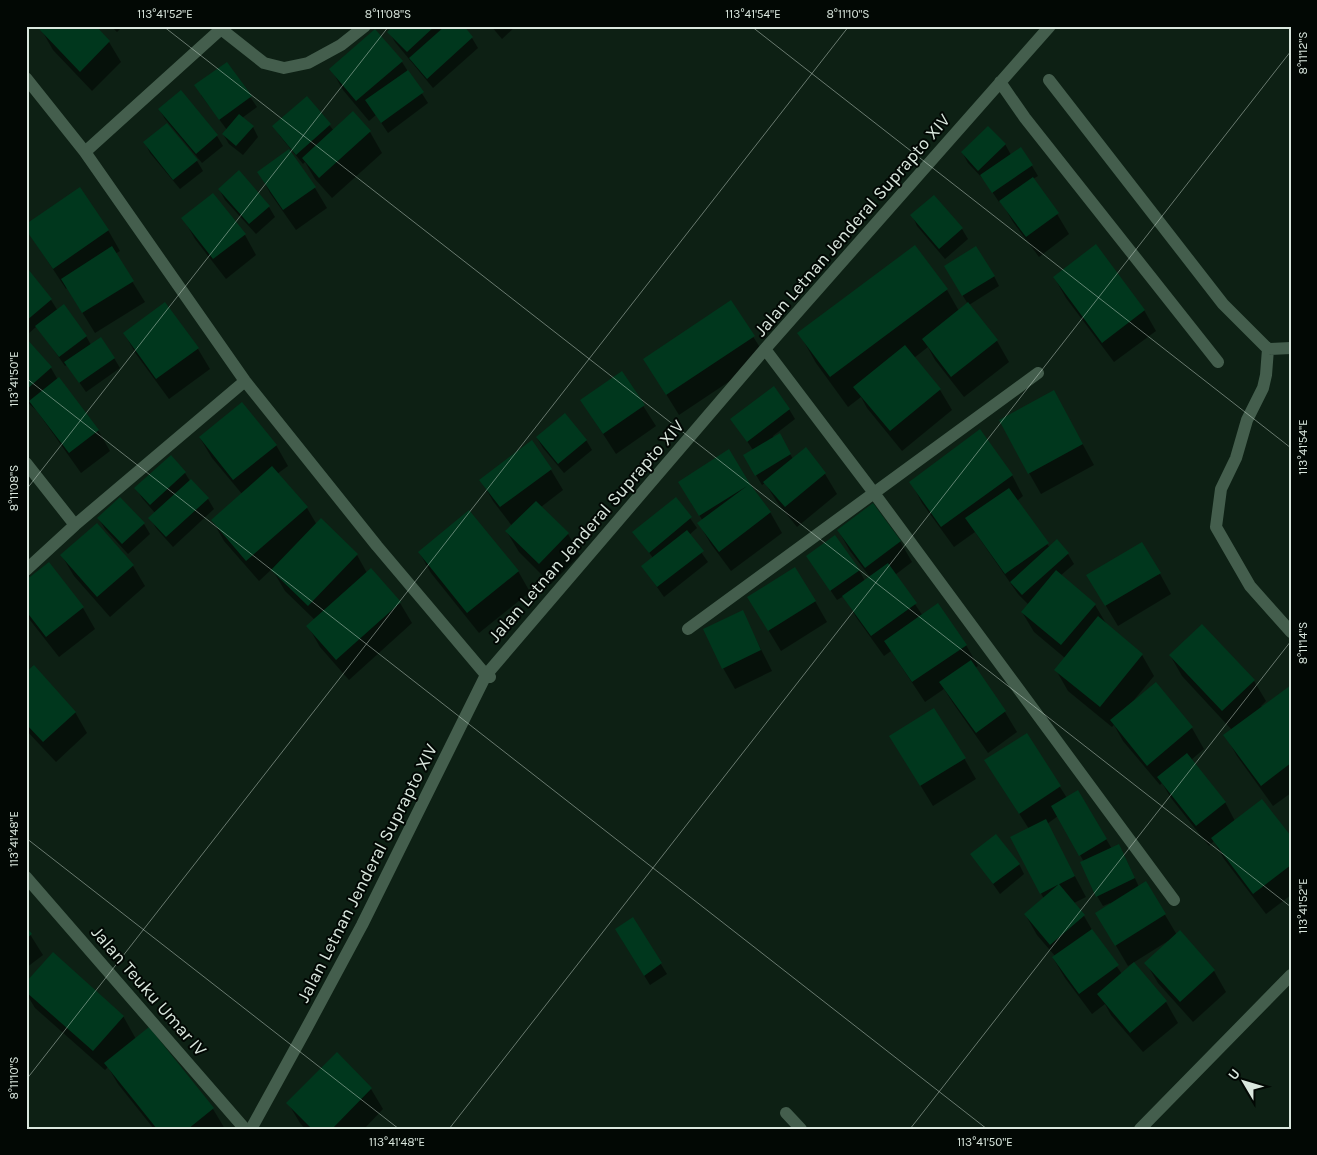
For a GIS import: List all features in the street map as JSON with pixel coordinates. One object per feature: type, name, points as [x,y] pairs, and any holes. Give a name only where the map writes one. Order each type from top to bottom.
[{"type":"street","points":[[85,152],[221,28],[264,63],[284,68],[308,63],[342,44],[365,26]]},
{"type":"street","name":"Jalan Letnan Jenderal Suprapto XIV","points":[[251,1129],[362,925],[488,676],[765,349],[1050,26]]},
{"type":"street","points":[[26,78],[85,152],[245,381],[377,546],[488,676]]},
{"type":"street","points":[[1048,80],[1223,304],[1268,349],[1291,348]]},
{"type":"street","points":[[1000,82],[1025,118],[1218,362]]},
{"type":"street","points":[[765,349],[874,493],[1174,900]]},
{"type":"street","points":[[1268,349],[1263,388],[1247,420],[1236,458],[1221,489],[1216,527],[1250,586],[1291,632]]},
{"type":"street","points":[[688,629],[1038,373]]},
{"type":"street","points":[[26,570],[75,525],[245,381]]},
{"type":"street","points":[[26,463],[75,525]]},
{"type":"street","name":"Jalan Teuku Umar IV","points":[[26,876],[245,1129]]},
{"type":"street","points":[[1140,1129],[1291,975]]},
{"type":"street","points":[[786,1113],[801,1129]]},
{"type":"building","points":[[42,26],[96,26],[110,41],[80,72],[39,29]]},
{"type":"building","points":[[393,26],[435,26],[407,52],[387,32]]},
{"type":"building","points":[[445,26],[464,26],[473,37],[427,79],[409,58]]},
{"type":"building","points":[[375,29],[403,61],[356,101],[329,69]]},
{"type":"building","points":[[227,62],[252,96],[219,120],[194,85]]},
{"type":"building","points":[[408,70],[424,92],[381,123],[365,100]]},
{"type":"building","points":[[181,90],[218,135],[196,154],[158,109]]},
{"type":"building","points":[[307,96],[331,124],[296,155],[272,126]]},
{"type":"building","points":[[353,111],[371,131],[319,178],[302,158]]},
{"type":"building","points":[[239,114],[254,126],[236,146],[222,134]]},
{"type":"building","points":[[167,123],[198,160],[173,180],[143,142]]},
{"type":"building","points":[[988,126],[1006,144],[978,171],[961,152]]},
{"type":"building","points":[[1021,147],[1033,165],[992,193],[980,175]]},
{"type":"building","points":[[289,149],[316,187],[283,210],[257,172]]},
{"type":"building","points":[[239,170],[270,206],[249,224],[218,189]]},
{"type":"building","points":[[1033,177],[1059,213],[1026,237],[999,201]]},
{"type":"building","points":[[80,187],[109,230],[53,269],[26,230],[26,224]]},
{"type":"building","points":[[213,193],[246,234],[213,259],[181,218]]},
{"type":"building","points":[[934,195],[963,228],[939,249],[910,215]]},
{"type":"building","points":[[1096,244],[1145,310],[1102,343],[1053,277]]},
{"type":"building","points":[[915,245],[948,289],[830,377],[797,333]]},
{"type":"building","points":[[112,246],[134,281],[82,313],[61,279]]},
{"type":"building","points":[[976,246],[995,276],[962,296],[944,266]]},
{"type":"building","points":[[28,269],[52,299],[26,321],[26,271]]},
{"type":"building","points":[[731,300],[755,336],[666,395],[643,359]]},
{"type":"building","points":[[165,302],[199,348],[156,379],[123,333]]},
{"type":"building","points":[[968,302],[998,340],[951,377],[922,339]]},
{"type":"building","points":[[64,304],[87,336],[59,357],[35,326]]},
{"type":"building","points":[[101,337],[115,358],[79,383],[64,362]]},
{"type":"building","points":[[26,338],[52,367],[26,390]]},
{"type":"building","points":[[905,345],[941,389],[890,431],[853,387]]},
{"type":"building","points":[[622,371],[645,405],[603,434],[580,400]]},
{"type":"building","points":[[59,377],[99,430],[69,453],[29,401]]},
{"type":"building","points":[[774,386],[790,409],[747,442],[730,419]]},
{"type":"building","points":[[1054,390],[1083,444],[1028,474],[999,420]]},
{"type":"building","points":[[242,402],[277,445],[233,480],[199,437]]},
{"type":"building","points":[[565,413],[587,440],[558,464],[536,437]]},
{"type":"building","points":[[980,429],[1013,475],[941,527],[909,482]]},
{"type":"building","points":[[780,433],[791,454],[755,476],[743,455]]},
{"type":"building","points":[[532,440],[552,469],[500,507],[479,480]]},
{"type":"building","points":[[806,447],[826,473],[785,507],[763,482]]},
{"type":"building","points":[[729,449],[750,484],[771,512],[719,552],[697,523],[747,486],[699,516],[678,482]]},
{"type":"building","points":[[171,455],[186,472],[150,505],[134,488]]},
{"type":"building","points":[[272,466],[308,507],[246,561],[211,520]]},
{"type":"building","points":[[191,479],[209,498],[166,537],[148,518]]},
{"type":"building","points":[[1009,488],[1049,543],[1005,574],[965,518]]},
{"type":"building","points":[[120,497],[145,523],[122,544],[97,518]]},
{"type":"building","points":[[676,497],[692,517],[649,553],[632,532]]},
{"type":"building","points":[[536,501],[569,533],[539,564],[505,531]]},
{"type":"building","points":[[873,503],[901,541],[865,568],[837,530]]},
{"type":"building","points":[[469,510],[519,571],[467,613],[418,552]]},
{"type":"building","points":[[321,518],[358,554],[308,606],[271,570]]},
{"type":"building","points":[[97,523],[134,565],[97,597],[60,555]]},
{"type":"building","points":[[687,530],[704,551],[657,587],[641,566]]},
{"type":"building","points":[[835,535],[860,570],[830,591],[806,556]]},
{"type":"building","points":[[1057,539],[1069,553],[1022,595],[1010,582]]},
{"type":"building","points":[[1142,542],[1161,573],[1105,606],[1086,575]]},
{"type":"building","points":[[49,562],[84,607],[46,637],[26,611],[26,580]]},
{"type":"building","points":[[888,563],[917,603],[871,636],[842,596]]},
{"type":"building","points":[[795,567],[816,601],[768,631],[747,597]]},
{"type":"building","points":[[371,568],[401,602],[336,660],[306,626]]},
{"type":"building","points":[[1056,570],[1096,604],[1061,645],[1021,612]]},
{"type":"building","points":[[938,603],[967,645],[912,682],[884,641]]},
{"type":"building","points":[[743,610],[761,650],[722,669],[703,629]]},
{"type":"building","points":[[1098,616],[1143,654],[1100,707],[1054,670]]},
{"type":"building","points":[[1202,624],[1255,680],[1222,711],[1169,655]]},
{"type":"building","points":[[971,660],[1006,711],[976,733],[939,682]]},
{"type":"building","points":[[34,665],[76,712],[43,742],[26,724],[26,672]]},
{"type":"building","points":[[1156,682],[1193,727],[1147,766],[1110,720]]},
{"type":"building","points":[[1291,685],[1291,763],[1261,786],[1223,735]]},
{"type":"building","points":[[934,708],[966,758],[920,786],[889,736]]},
{"type":"building","points":[[1027,733],[1061,786],[1019,814],[984,760]]},
{"type":"building","points":[[1187,753],[1226,802],[1196,826],[1157,777]]},
{"type":"building","points":[[1078,790],[1107,839],[1079,856],[1051,806]]},
{"type":"building","points":[[1262,799],[1291,836],[1291,865],[1253,894],[1211,838]]},
{"type":"building","points":[[1046,819],[1075,876],[1040,894],[1010,837]]},
{"type":"building","points":[[996,834],[1020,864],[993,884],[970,854]]},
{"type":"building","points":[[1119,844],[1135,878],[1096,897],[1080,862]]},
{"type":"building","points":[[1146,881],[1166,914],[1115,946],[1095,913]]},
{"type":"building","points":[[1059,884],[1085,915],[1050,945],[1024,914]]},
{"type":"building","points":[[633,917],[662,963],[644,976],[615,929]]},
{"type":"building","points":[[26,926],[32,934],[26,939]]},
{"type":"building","points":[[1092,929],[1119,965],[1079,994],[1052,957]]},
{"type":"building","points":[[1180,930],[1215,970],[1180,1002],[1144,963]]},
{"type":"building","points":[[53,952],[124,1016],[93,1051],[26,992],[26,982]]},
{"type":"building","points":[[1134,962],[1167,1001],[1130,1033],[1097,994]]},
{"type":"building","points":[[149,1027],[214,1108],[188,1129],[157,1129],[104,1063]]},
{"type":"building","points":[[337,1052],[372,1088],[332,1129],[312,1129],[286,1103]]}]
